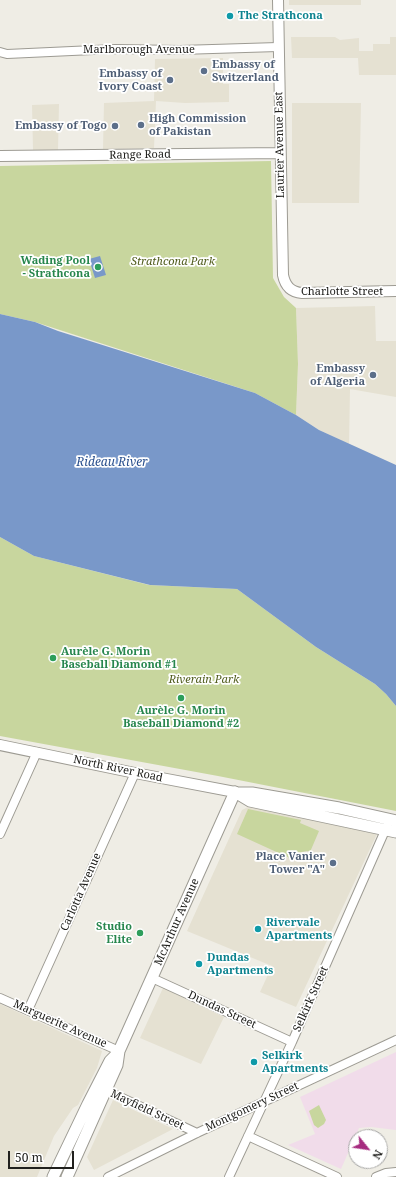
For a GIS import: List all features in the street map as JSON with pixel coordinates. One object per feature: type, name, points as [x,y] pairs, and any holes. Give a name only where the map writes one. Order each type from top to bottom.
[{"type":"main road","name":"North River Road","points":[[235,792],[252,793],[339,808],[392,826]]},
{"type":"main road","name":"McArthur Avenue","points":[[67,1177],[110,1061],[119,1051],[235,792]]},
{"type":"main road","name":"McArthur Avenue","points":[[53,1177],[101,1088]]},
{"type":"street","name":"Laurier Avenue East","points":[[278,0],[283,275],[288,288]]},
{"type":"street","name":"Marlborough Avenue","points":[[0,52],[7,54],[115,49],[180,50],[278,47]]},
{"type":"street","name":"Range Road","points":[[0,156],[280,153]]},
{"type":"street","name":"Charlotte Street","points":[[288,288],[302,293],[396,291]]},
{"type":"street","name":"North River Road","points":[[0,745],[235,792]]},
{"type":"street","points":[[0,834],[37,752]]},
{"type":"street","name":"Carlotta Avenue","points":[[28,1010],[135,773]]},
{"type":"street","name":"Selkirk Street","points":[[229,1177],[392,826]]},
{"type":"street","name":"Dundas Street","points":[[152,978],[292,1042]]},
{"type":"street","name":"Marguerite Avenue","points":[[0,998],[119,1051]]},
{"type":"street","name":"Montgomery Street","points":[[108,1177],[196,1133],[396,1040]]},
{"type":"street","name":"Mayfield Street","points":[[101,1088],[196,1133]]},
{"type":"street","points":[[248,1136],[338,1177]]},
{"type":"street","points":[[376,1177],[386,1173],[396,1172]]},
{"type":"shaded area","points":[[289,0],[361,0],[361,5],[289,5]]},
{"type":"shaded area","points":[[291,37],[335,37],[340,40],[359,38],[359,51],[373,51],[373,44],[390,44],[390,37],[396,37],[396,75],[359,75],[358,58],[292,58]]},
{"type":"shaded area","points":[[223,58],[223,84],[229,84],[229,102],[185,103],[156,101],[154,148],[103,149],[104,103],[154,101],[155,59]]},
{"type":"shaded area","points":[[292,103],[361,103],[359,203],[292,203]]},
{"type":"shaded area","points":[[59,104],[58,150],[33,150],[32,105]]},
{"type":"shaded area","points":[[375,306],[376,341],[396,341],[396,397],[350,389],[349,444],[319,430],[296,415],[298,364],[296,308]]},
{"type":"shaded area","points":[[248,807],[377,834],[296,1007],[260,992],[272,966],[187,931],[242,810]]},
{"type":"shaded area","points":[[163,988],[224,1017],[201,1064],[140,1038]]},
{"type":"shaded area","points":[[0,1004],[102,1051],[97,1068],[78,1105],[73,1108],[54,1136],[37,1177],[0,1177]]},
{"type":"shaded area","points":[[396,1052],[396,1130],[371,1127],[348,1129],[348,1153],[341,1169],[288,1145],[315,1134],[300,1097]]},
{"type":"shaded area","points":[[113,1100],[173,1129],[94,1170],[87,1157]]},
{"type":"green space","name":"Strathcona Park","points":[[271,161],[273,278],[284,297],[296,308],[298,364],[296,415],[255,393],[35,322],[0,314],[0,166]]},
{"type":"green space","name":"Riverain Park","points":[[0,537],[34,556],[149,585],[237,589],[316,647],[375,684],[396,706],[396,811],[218,776],[0,736]]},
{"type":"green space","points":[[248,809],[301,820],[300,823],[319,831],[310,852],[307,851],[297,853],[294,860],[237,834]]},
{"type":"green space","points":[[319,1105],[326,1120],[324,1124],[318,1128],[314,1125],[309,1111]]},
{"type":"water","name":"Wading Pool - Strathcona","points":[[100,256],[106,275],[95,278],[89,259]]},
{"type":"water","name":"Rideau River","points":[[0,314],[35,322],[58,331],[255,393],[296,415],[319,430],[396,465],[396,706],[375,684],[316,647],[237,589],[150,585],[34,556],[0,537]]},
{"type":"place","name":"The Strathcona","points":[[230,16]]},
{"type":"place","name":"Embassy of Switzerland","points":[[204,71]]},
{"type":"place","name":"Embassy of Ivory Coast","points":[[170,80]]},
{"type":"place","name":"High Commission of Pakistan","points":[[141,125]]},
{"type":"place","name":"Embassy of Togo","points":[[115,126]]},
{"type":"place","name":"Wading Pool - Strathcona","points":[[98,267]]},
{"type":"place","name":"Embassy of Algeria","points":[[373,375]]},
{"type":"place","name":"Aurèle G. Morin Baseball Diamond #1","points":[[53,658]]},
{"type":"place","name":"Aurèle G. Morin Baseball Diamond #2","points":[[181,698]]},
{"type":"place","name":"Place Vanier Tower \"A\"","points":[[333,863]]},
{"type":"place","name":"Rivervale Apartments","points":[[258,929]]},
{"type":"place","name":"Studio Elite","points":[[140,933]]},
{"type":"place","name":"Dundas Apartments","points":[[199,964]]},
{"type":"place","name":"Selkirk Apartments","points":[[254,1062]]}]
